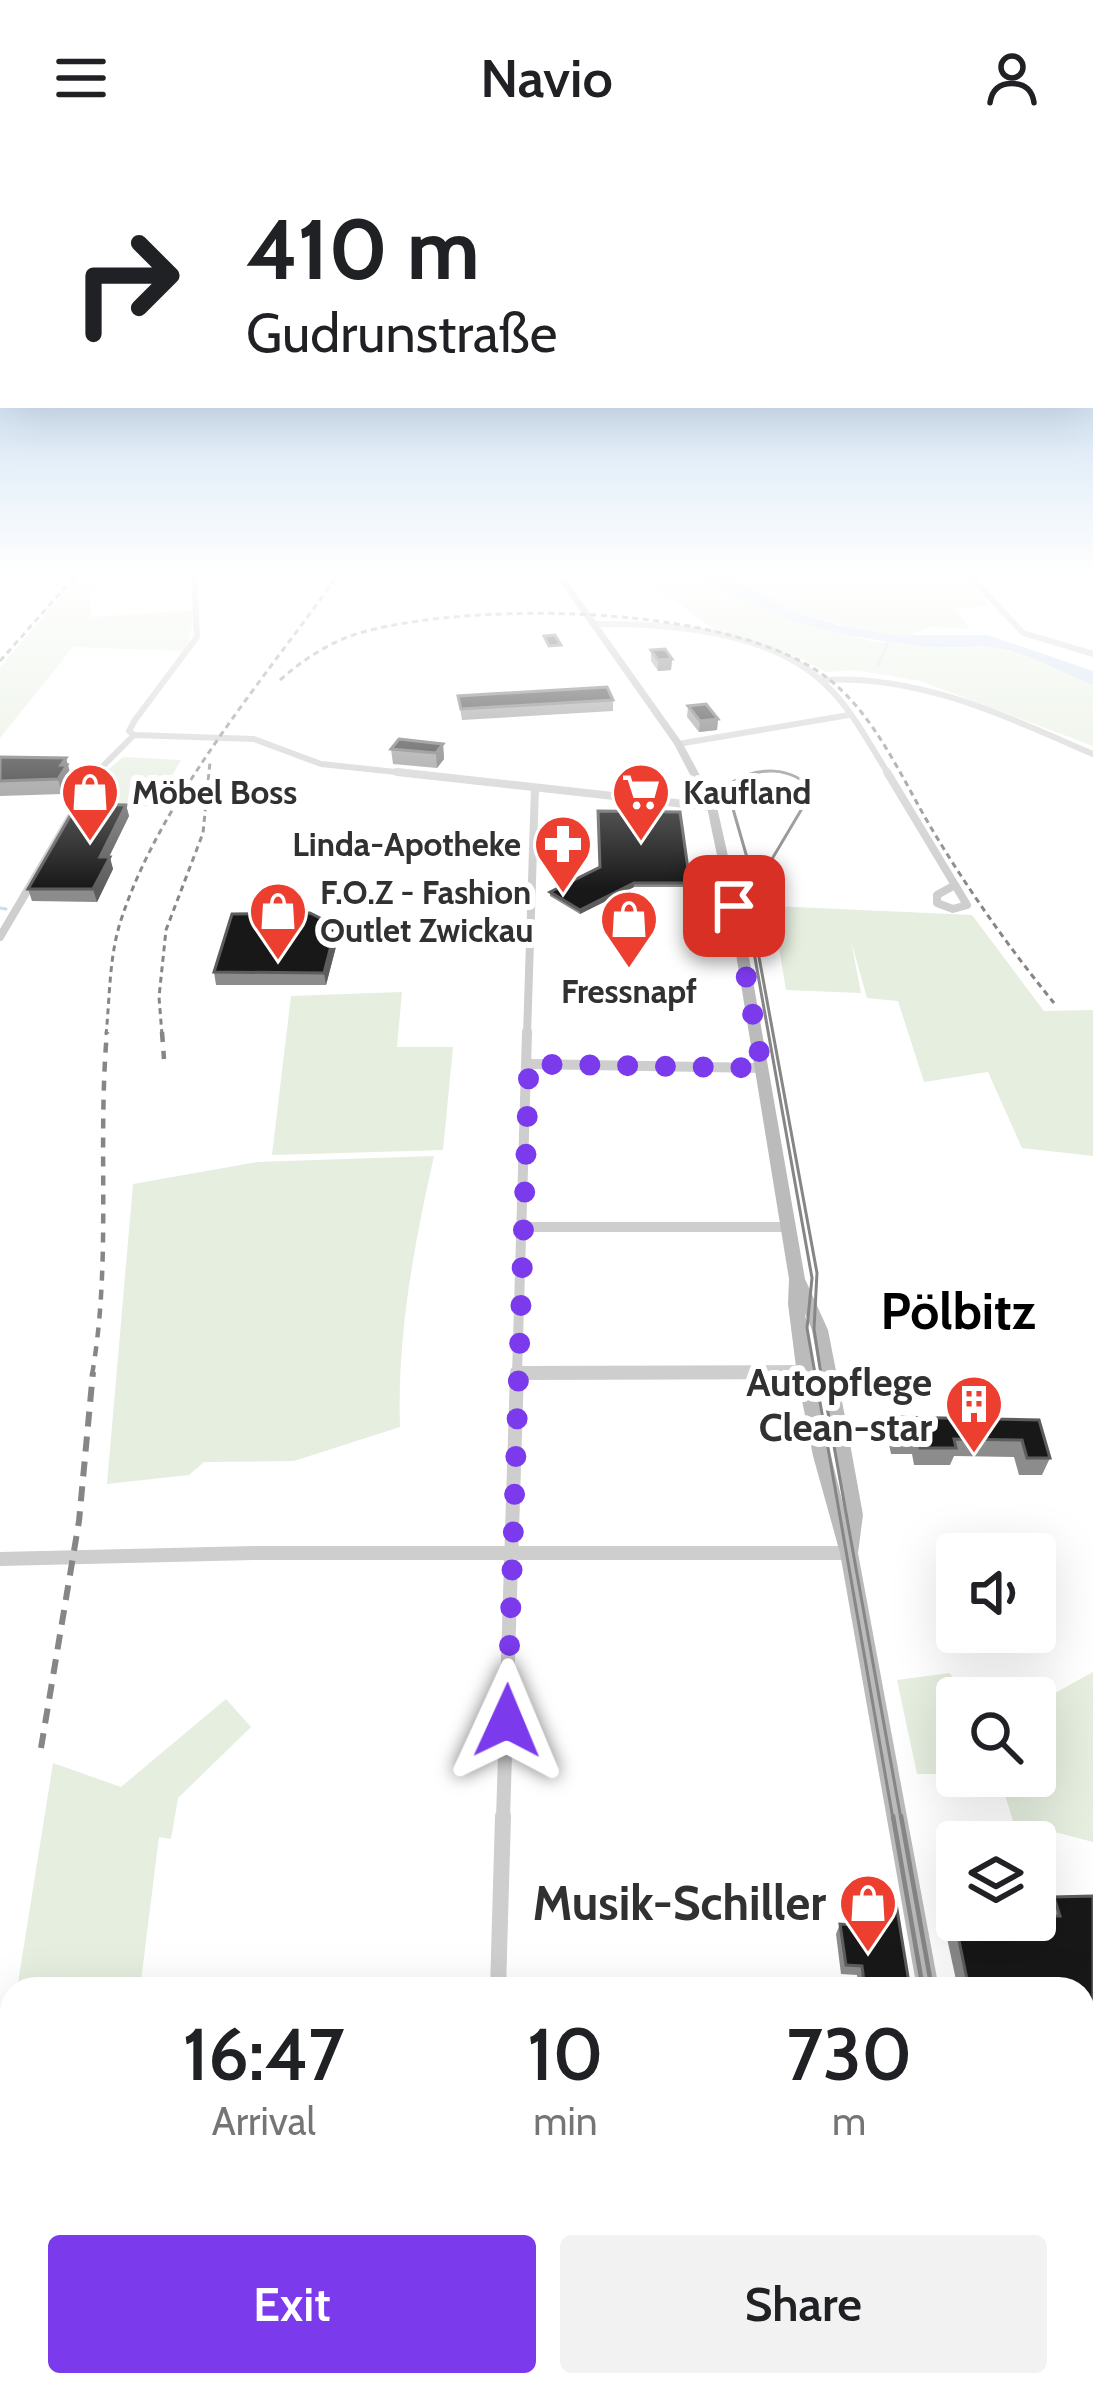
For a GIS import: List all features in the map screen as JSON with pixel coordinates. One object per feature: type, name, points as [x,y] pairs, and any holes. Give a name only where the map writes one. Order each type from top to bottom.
[{"type":"street","points":[[165,680],[135,719],[129,731],[134,735],[254,739],[321,764],[712,807]]},
{"type":"street","points":[[633,680],[678,744],[712,807],[797,1279],[820,1330],[838,1427],[854,1515],[849,1553]]},
{"type":"street","points":[[821,680],[849,715],[955,885],[965,906],[953,909],[937,903],[936,896],[955,885]]},
{"type":"street","points":[[821,680],[834,680]]},
{"type":"street","points":[[886,680],[1006,718],[1093,754]]},
{"type":"street","points":[[678,744],[849,715]]},
{"type":"street","points":[[0,938],[94,775],[134,735]]},
{"type":"street","points":[[498,1977],[535,788]]},
{"type":"street","points":[[529,1064],[762,1068]]},
{"type":"street","points":[[523,1226],[787,1227]]},
{"type":"street","points":[[797,1279],[794,1298],[806,1372],[837,1519],[849,1553],[926,1977]]},
{"type":"street","points":[[518,1373],[806,1372]]},
{"type":"street","points":[[0,1559],[254,1553],[849,1553]]},
{"type":"green space","points":[[0,680],[47,680],[0,738]]},
{"type":"green space","points":[[912,680],[1082,680],[1093,685],[1093,746]]},
{"type":"green space","points":[[123,757],[181,760],[155,806],[85,808],[104,773]]},
{"type":"green space","points":[[772,906],[972,915],[1044,1011],[1093,1010],[1093,1156],[1022,1148],[988,1072],[924,1082],[898,1001],[867,998],[851,941],[861,993],[786,990]]},
{"type":"green space","points":[[402,992],[397,1047],[453,1047],[443,1150],[272,1155],[291,996]]},
{"type":"green space","points":[[434,1156],[408,1290],[400,1427],[294,1461],[204,1462],[189,1475],[107,1484],[133,1184],[257,1162]]},
{"type":"green space","points":[[1093,1672],[1093,1842],[1056,1832],[1056,1821],[1013,1821],[1006,1797],[1056,1797],[1056,1692]]},
{"type":"green space","points":[[950,1673],[952,1677],[936,1677],[936,1774],[917,1774],[897,1680]]},
{"type":"green space","points":[[226,1699],[251,1727],[178,1798],[171,1839],[159,1837],[142,1977],[19,1977],[53,1763],[121,1787]]},
{"type":"building","points":[[607,687],[613,700],[461,709],[458,696]]},
{"type":"building","points":[[706,704],[718,719],[700,721],[688,706]]},
{"type":"building","points":[[399,739],[443,744],[436,753],[391,749]]},
{"type":"building","points":[[0,757],[66,758],[61,765],[67,765],[58,779],[0,781]]},
{"type":"building","name":"Möbel Boss","points":[[77,804],[126,805],[100,857],[110,857],[93,889],[28,889]]},
{"type":"building","name":"Kaufland","points":[[598,811],[680,812],[690,883],[634,883],[580,910],[550,892],[600,867]]},
{"type":"building","name":"F.O.Z - Fashion Outlet Zwickau","points":[[310,913],[336,926],[324,973],[214,972],[232,914]]},
{"type":"building","points":[[892,1417],[1039,1420],[1050,1458],[1027,1458],[1022,1440],[954,1439],[956,1448],[920,1448],[918,1437],[897,1437]]},
{"type":"building","points":[[1093,1896],[1093,1977],[967,1977],[959,1941],[1056,1941],[1056,1916],[1060,1916],[1056,1897]]},
{"type":"building","name":"Musik-Schiller","points":[[851,1897],[895,1897],[908,1977],[863,1977],[862,1966],[846,1965],[840,1924],[855,1925]]},
{"type":"waterway","points":[[0,908],[6,909]]},
{"type":"tram line","points":[[893,1819],[807,1328],[812,1278],[747,913],[748,861],[731,802],[731,783],[763,771],[795,776],[813,790],[753,891],[750,908],[817,1273],[814,1329],[901,1819]]},
{"type":"tram line","points":[[893,1816],[921,1977]]},
{"type":"tram line","points":[[901,1816],[930,1977]]},
{"type":"railway","points":[[106,1035],[115,946],[140,872],[189,783],[262,680]]},
{"type":"railway","points":[[829,680],[862,713],[961,876],[1054,1003]]},
{"type":"railway","points":[[162,1035],[159,997],[166,930],[203,833],[210,762]]},
{"type":"railway","points":[[92,1375],[103,1247],[107,1032]]},
{"type":"railway","points":[[162,1032],[164,1059]]},
{"type":"railway","points":[[41,1748],[79,1521],[93,1372]]},
{"type":"place","name":"Möbel Boss","points":[[90,843]]},
{"type":"place","name":"Kaufland","points":[[641,843]]},
{"type":"place","name":"Linda-Apotheke","points":[[563,895]]},
{"type":"place","name":"F.O.Z - Fashion Outlet Zwickau","points":[[278,962]]},
{"type":"place","name":"Fressnapf","points":[[629,970]]},
{"type":"place","name":"Autopflege Clean-star","points":[[974,1455]]},
{"type":"place","name":"Musik-Schiller","points":[[868,1954]]},
{"type":"district","name":"Pölbitz","points":[[958,1311]]},
{"type":"route","points":[[507,1721],[529,1064],[762,1068],[734,906]]}]
